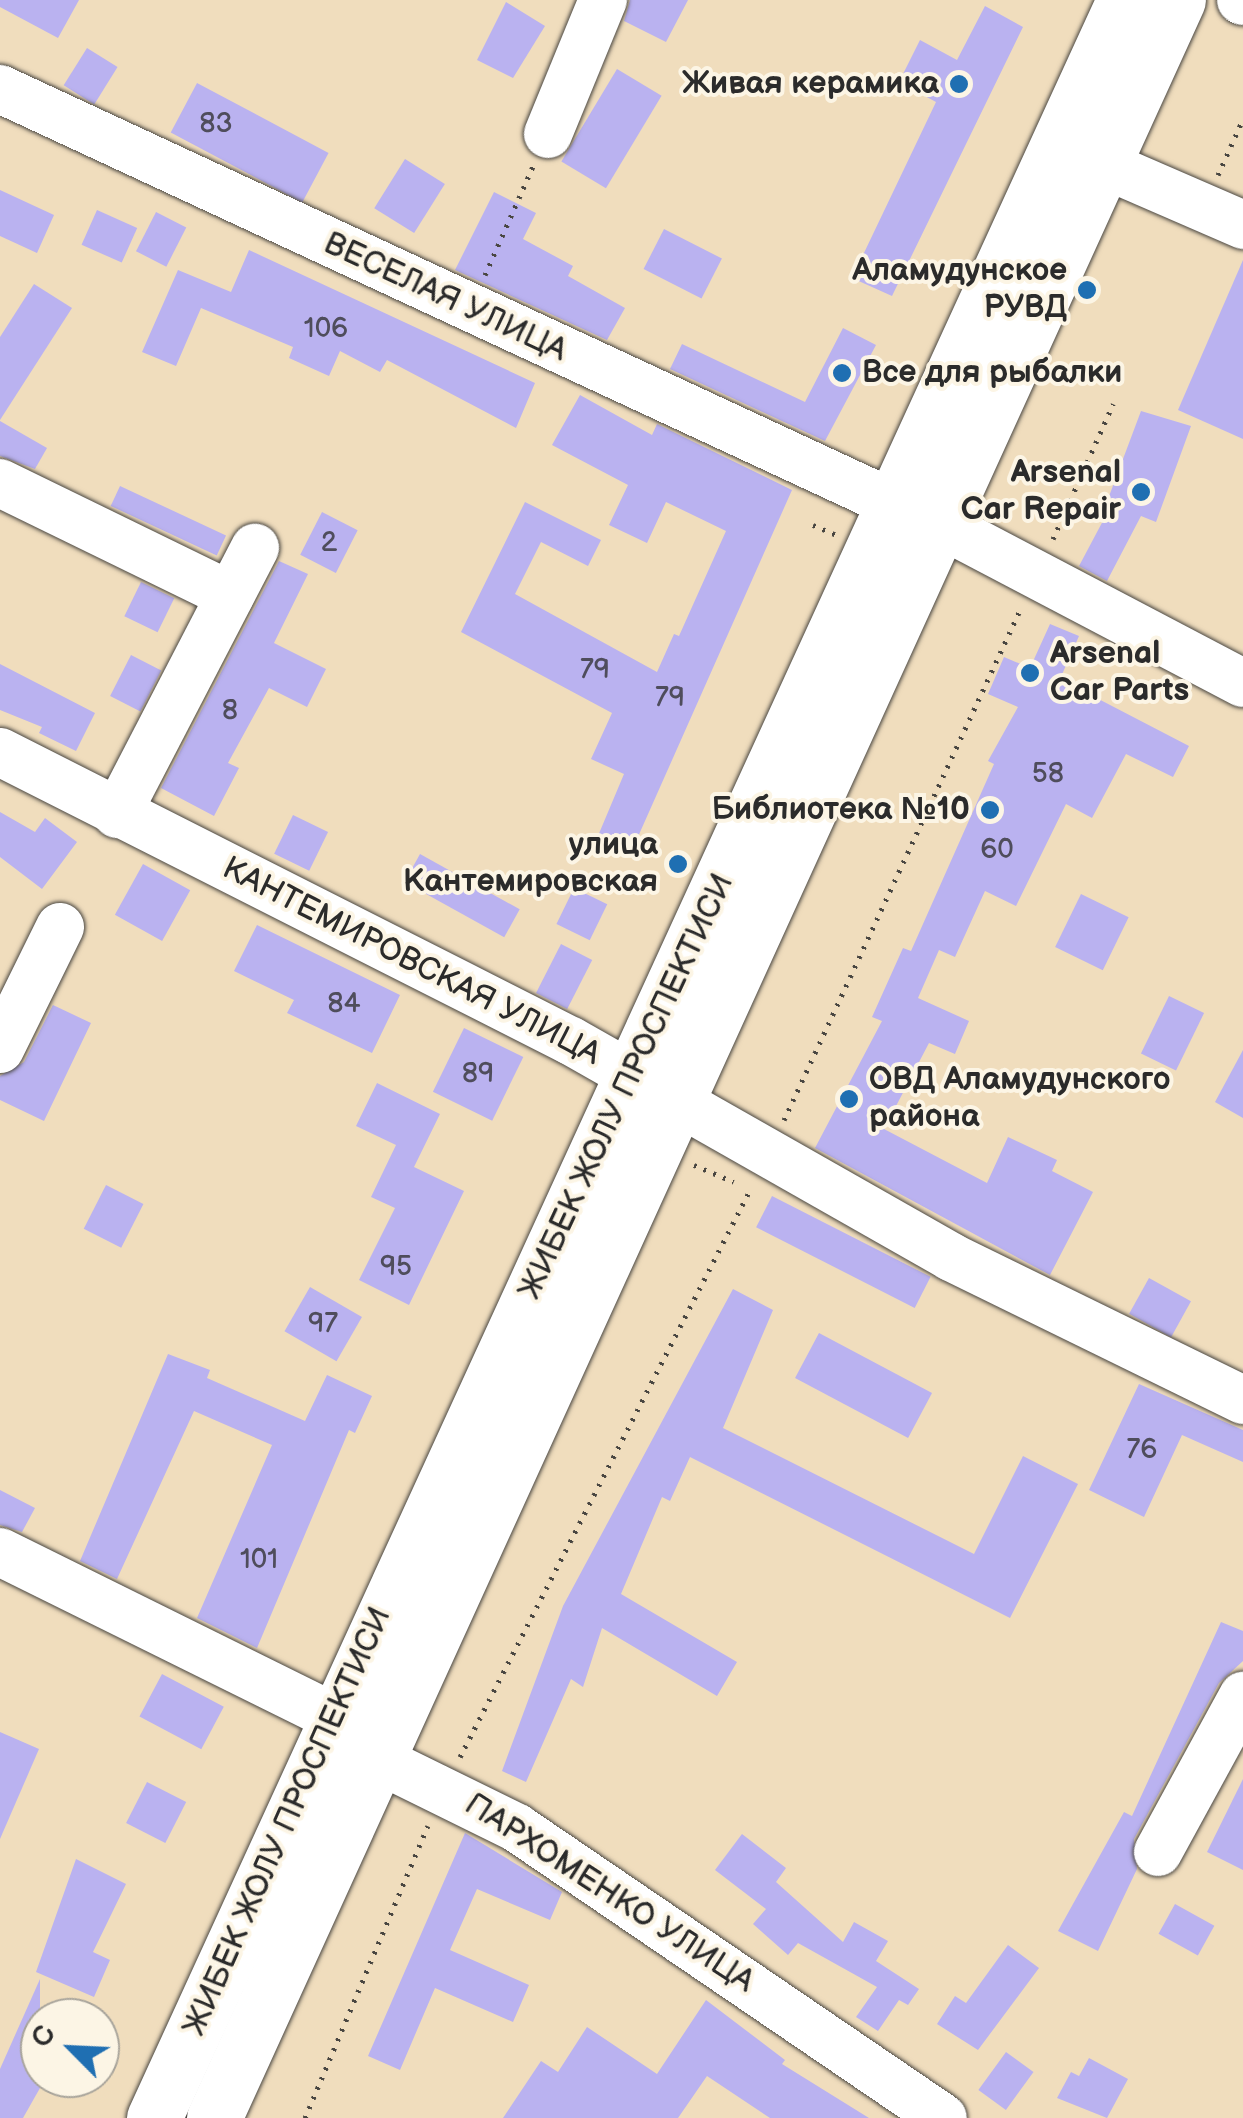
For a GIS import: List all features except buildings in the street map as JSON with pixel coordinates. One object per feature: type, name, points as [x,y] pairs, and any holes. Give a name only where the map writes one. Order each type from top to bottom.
[{"type":"main road","name":"ЖИБЕК ЖОЛУ ПРОСПЕКТИСИ","points":[[214,2118],[377,1759],[654,1088],[915,513],[1124,0]]},
{"type":"main road","name":"ЖИБЕК ЖОЛУ ПРОСПЕКТИСИ","points":[[915,513],[1103,164],[1178,0]]},
{"type":"main road","name":"ЖИБЕК ЖОЛУ ПРОСПЕКТИСИ","points":[[154,2118],[334,1717],[654,1088]]},
{"type":"street","points":[[548,134],[603,0]]},
{"type":"street","name":"ВЕСЕЛАЯ УЛИЦА","points":[[0,89],[915,513],[1243,683]]},
{"type":"street","points":[[1103,164],[1243,224]]},
{"type":"street","points":[[0,483],[230,595]]},
{"type":"street","points":[[118,814],[254,548]]},
{"type":"street","name":"КАНТЕМИРОВСКАЯ УЛИЦА","points":[[0,752],[654,1088],[760,1172],[950,1257],[1243,1400]]},
{"type":"street","points":[[0,1050],[60,927]]},
{"type":"street","name":"ПАРХОМЕНКО УЛИЦА","points":[[0,1552],[334,1717],[377,1759],[445,1787],[517,1828],[943,2118]]},
{"type":"street","points":[[1158,1852],[1243,1696]]},
{"type":"path","points":[[1211,189],[1243,118]]},
{"type":"path","points":[[470,310],[548,134]]},
{"type":"path","points":[[305,2118],[445,1787],[760,1172],[1114,404]]},
{"type":"path","points":[[813,526],[838,536]]},
{"type":"path","points":[[686,1162],[760,1172]]},
{"type":"place","name":"Живая керамика","points":[[959,84]]},
{"type":"place","name":"Аламудунское РУВД","points":[[1087,290]]},
{"type":"place","name":"Все для рыбалки","points":[[842,373]]},
{"type":"place","name":"Arsenal Car Repair","points":[[1141,492]]},
{"type":"place","name":"Arsenal Car Parts","points":[[1030,673]]},
{"type":"place","name":"Библиотека №10","points":[[990,810]]},
{"type":"place","name":"улица Кантемировская","points":[[678,864]]},
{"type":"place","name":"ОВД Аламудунского района","points":[[849,1099]]}]
